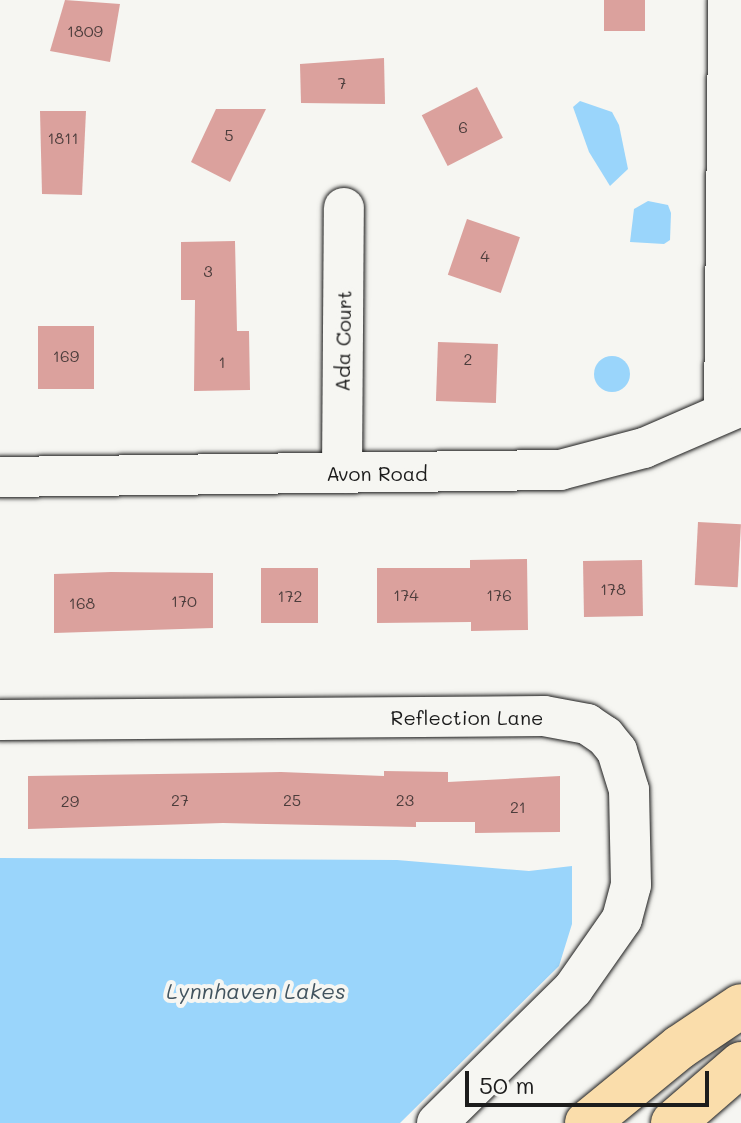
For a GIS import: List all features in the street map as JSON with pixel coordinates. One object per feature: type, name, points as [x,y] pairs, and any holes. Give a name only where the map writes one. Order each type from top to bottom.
[{"type":"highway","points":[[587,1123],[680,1047],[741,1006]]},
{"type":"highway","points":[[673,1123],[741,1064]]},
{"type":"street","points":[[728,0],[732,408]]},
{"type":"street","name":"Ada Court","points":[[342,473],[344,208]]},
{"type":"street","name":"Avon Road","points":[[0,477],[560,470],[644,448],[732,408]]},
{"type":"street","name":"Reflection Lane","points":[[0,720],[544,716],[587,724],[605,736],[617,751],[629,790],[631,885],[622,919],[573,989],[437,1123]]},
{"type":"water","points":[[580,101],[612,112],[619,125],[628,169],[610,186],[589,152],[573,107]]},
{"type":"water","points":[[648,201],[668,205],[671,213],[670,240],[664,244],[630,242],[634,209]]},
{"type":"water","points":[[612,356],[624,362],[630,374],[624,386],[612,392],[600,386],[594,374],[600,362]]},
{"type":"water","name":"Lynnhaven Lakes","points":[[0,858],[397,860],[529,871],[572,866],[572,924],[559,966],[400,1123],[0,1123]]},
{"type":"building","points":[[65,0],[120,4],[110,62],[50,51]]},
{"type":"building","points":[[604,0],[645,0],[645,31],[604,31]]},
{"type":"building","points":[[384,58],[385,104],[301,103],[300,64]]},
{"type":"building","points":[[477,87],[503,138],[448,166],[422,115]]},
{"type":"building","points":[[216,109],[266,109],[230,182],[191,162]]},
{"type":"building","points":[[40,111],[86,111],[82,195],[42,194]]},
{"type":"building","points":[[467,219],[520,237],[501,293],[448,275]]},
{"type":"building","points":[[235,241],[237,331],[249,331],[250,390],[194,391],[195,300],[181,300],[181,242]]},
{"type":"building","points":[[38,326],[94,326],[94,389],[38,389]]},
{"type":"building","points":[[438,342],[498,344],[496,403],[436,401]]},
{"type":"building","points":[[698,522],[741,524],[738,587],[695,585]]},
{"type":"building","points":[[527,559],[528,630],[471,631],[471,622],[377,623],[377,568],[470,568],[470,560]]},
{"type":"building","points":[[642,560],[643,616],[584,617],[583,561]]},
{"type":"building","points":[[261,568],[318,568],[318,623],[261,623]]},
{"type":"building","points":[[213,573],[213,628],[54,633],[54,574]]},
{"type":"building","points":[[384,771],[448,772],[448,782],[560,776],[560,832],[475,833],[475,822],[416,822],[416,827],[223,823],[28,829],[28,776],[281,772],[384,776]]}]
